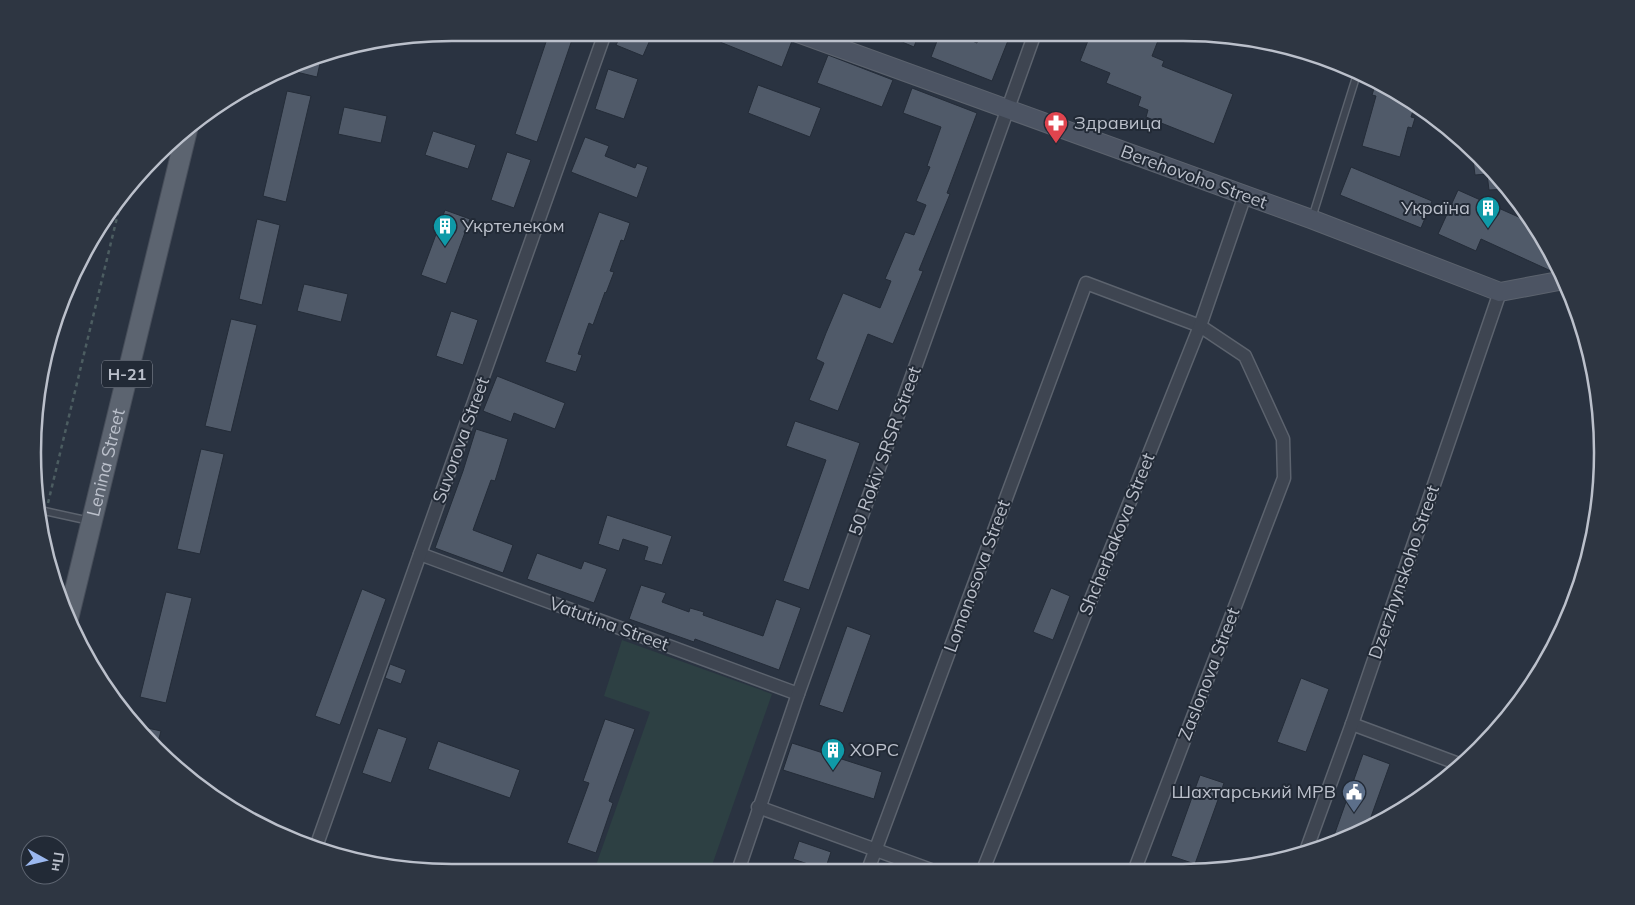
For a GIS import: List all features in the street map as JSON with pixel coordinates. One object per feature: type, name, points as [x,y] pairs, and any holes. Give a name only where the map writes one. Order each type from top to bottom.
[{"type":"main road","name":"Lenina Street","points":[[71,605],[185,140]]},
{"type":"street","name":"Suvorova Street","points":[[318,841],[602,41]]},
{"type":"street","name":"Berehovoho Street","points":[[820,41],[1312,219],[1500,292]]},
{"type":"street","name":"50 Rokiv SRSR Street","points":[[740,864],[798,694],[1032,41]]},
{"type":"street","name":"Shcherbakova Street","points":[[985,864],[1200,326],[1246,195]]},
{"type":"street","points":[[1500,292],[1556,282]]},
{"type":"street","name":"Lomonosova Street","points":[[870,864],[1086,283],[1200,326]]},
{"type":"street","name":"Dzerzhynskoho Street","points":[[1308,844],[1352,724],[1500,292]]},
{"type":"street","name":"Zaslonova Street","points":[[1137,864],[1284,478],[1283,438],[1245,356],[1200,326]]},
{"type":"street","name":"Vatutina Street","points":[[420,554],[798,694]]},
{"type":"street","points":[[1352,724],[1454,762]]},
{"type":"street","points":[[758,807],[914,864]]},
{"type":"lane","points":[[1312,219],[1355,80]]},
{"type":"lane","points":[[46,511],[91,521]]},
{"type":"path","points":[[45,503],[118,214]]},
{"type":"shaded area","points":[[622,640],[772,694],[712,864],[596,864],[650,712],[604,696]]},
{"type":"building","points":[[546,41],[572,41],[537,142],[515,134]]},
{"type":"building","points":[[618,41],[650,41],[643,56],[616,45]]},
{"type":"building","points":[[720,41],[792,41],[782,67]]},
{"type":"building","points":[[900,41],[916,41],[914,47]]},
{"type":"building","points":[[937,41],[972,41],[977,43],[978,41],[1008,41],[992,81],[931,57]]},
{"type":"building","points":[[1088,41],[1158,41],[1152,56],[1164,61],[1162,66],[1233,94],[1214,144],[1146,117],[1148,110],[1138,106],[1141,97],[1106,83],[1110,73],[1080,61]]},
{"type":"building","points":[[828,55],[893,80],[882,107],[817,83]]},
{"type":"building","points":[[320,63],[317,77],[297,72]]},
{"type":"building","points":[[608,69],[638,79],[624,119],[595,109]]},
{"type":"building","points":[[758,85],[821,108],[810,137],[748,113]]},
{"type":"building","points":[[912,88],[977,113],[947,193],[950,194],[919,270],[923,271],[893,344],[868,334],[838,411],[809,400],[824,363],[816,359],[843,293],[880,308],[891,281],[885,279],[905,232],[914,235],[926,205],[916,201],[930,167],[927,166],[941,127],[903,113]]},
{"type":"building","points":[[1374,89],[1413,112],[1411,117],[1415,118],[1412,128],[1408,127],[1400,157],[1362,146],[1376,96],[1372,95]]},
{"type":"building","points":[[287,91],[311,96],[286,202],[263,196]]},
{"type":"building","points":[[344,107],[387,116],[381,143],[338,134]]},
{"type":"building","points":[[433,131],[476,145],[468,169],[425,155]]},
{"type":"building","points":[[585,137],[609,146],[605,156],[635,168],[637,163],[648,167],[637,198],[571,172]]},
{"type":"building","points":[[507,152],[531,160],[514,208],[491,200]]},
{"type":"building","points":[[1473,162],[1485,174],[1475,175]]},
{"type":"building","points":[[1351,167],[1432,201],[1421,228],[1340,195]]},
{"type":"building","points":[[1487,176],[1499,189],[1489,190]]},
{"type":"building","name":"Україна","points":[[1458,190],[1520,217],[1539,247],[1551,271],[1481,239],[1476,251],[1438,234]]},
{"type":"building","name":"Укртелеком","points":[[445,210],[470,219],[446,284],[421,275]]},
{"type":"building","points":[[599,212],[630,223],[624,241],[621,240],[610,271],[614,272],[593,325],[589,323],[578,354],[582,355],[576,372],[545,362]]},
{"type":"building","points":[[257,219],[280,225],[262,305],[239,299]]},
{"type":"building","points":[[304,284],[348,294],[341,322],[297,311]]},
{"type":"building","points":[[451,311],[478,320],[463,365],[436,356]]},
{"type":"building","points":[[231,319],[257,325],[231,432],[205,426]]},
{"type":"building","points":[[497,376],[565,403],[555,429],[514,413],[511,422],[483,411]]},
{"type":"building","points":[[795,421],[860,443],[809,590],[783,581],[826,460],[786,446]]},
{"type":"building","points":[[476,429],[508,439],[495,481],[491,480],[473,530],[513,545],[503,573],[435,548]]},
{"type":"building","points":[[201,449],[224,454],[200,554],[177,549]]},
{"type":"building","points":[[607,515],[672,536],[662,565],[644,560],[648,547],[623,539],[619,551],[598,544]]},
{"type":"building","points":[[537,553],[581,569],[584,561],[607,569],[594,603],[527,579]]},
{"type":"building","points":[[641,585],[666,593],[662,602],[689,612],[690,608],[704,612],[703,615],[763,636],[776,599],[801,608],[779,670],[695,639],[694,642],[629,619]]},
{"type":"building","points":[[1051,588],[1070,596],[1053,640],[1033,632]]},
{"type":"building","points":[[362,589],[386,599],[340,725],[315,716]]},
{"type":"building","points":[[166,592],[192,598],[166,703],[140,697]]},
{"type":"building","points":[[847,626],[871,635],[843,713],[819,705]]},
{"type":"building","points":[[390,664],[406,670],[401,684],[385,678]]},
{"type":"building","points":[[1301,678],[1329,689],[1306,752],[1277,742]]},
{"type":"building","points":[[605,719],[635,729],[609,801],[613,803],[596,853],[567,843],[589,783],[583,781]]},
{"type":"building","points":[[147,728],[161,731],[159,740]]},
{"type":"building","points":[[378,728],[407,738],[391,783],[362,773]]},
{"type":"building","points":[[438,741],[520,770],[510,798],[428,769]]},
{"type":"building","name":"ХОРС","points":[[792,743],[882,772],[874,799],[783,770]]},
{"type":"building","points":[[1363,754],[1390,764],[1371,818],[1334,834]]},
{"type":"building","points":[[1200,775],[1224,783],[1195,864],[1171,856]]},
{"type":"building","points":[[799,841],[831,852],[827,864],[808,864],[793,859]]},
{"type":"place","name":"Здравица","points":[[1056,144]]},
{"type":"place","name":"Україна","points":[[1488,229]]},
{"type":"place","name":"Укртелеком","points":[[445,247]]},
{"type":"place","name":"ХОРС","points":[[833,771]]},
{"type":"place","name":"Шахтарський МРВ","points":[[1354,813]]}]
